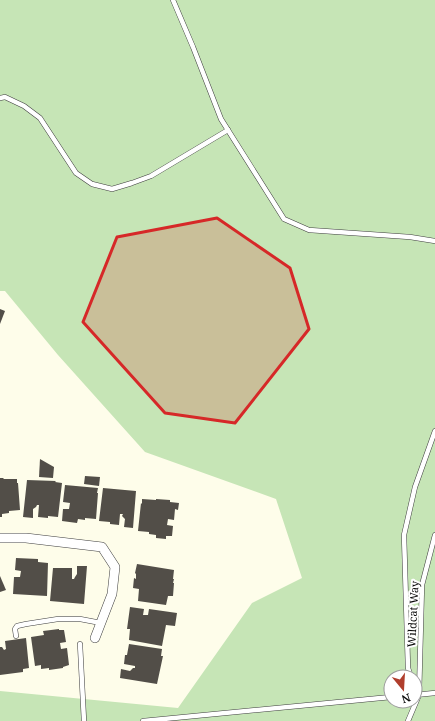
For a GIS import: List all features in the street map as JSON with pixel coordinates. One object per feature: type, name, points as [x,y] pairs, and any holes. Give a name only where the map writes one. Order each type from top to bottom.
[{"type":"street","points":[[0,538],[26,538],[102,547],[115,567],[112,594],[95,638]]},
{"type":"lane","points":[[173,0],[221,118],[284,219],[309,230],[435,240]]},
{"type":"lane","points":[[0,98],[5,97],[24,106],[40,118],[76,173],[92,184],[112,189],[151,176],[228,130]]},
{"type":"lane","points":[[408,669],[404,535],[414,486],[435,431]]},
{"type":"lane","name":"Wildcat Way","points":[[418,669],[422,585],[435,535]]},
{"type":"lane","points":[[16,636],[15,629],[17,626],[58,619],[80,619],[101,623]]},
{"type":"lane","points":[[80,644],[84,721]]},
{"type":"lane","points":[[423,694],[435,693]]},
{"type":"lane","points":[[143,721],[383,699]]},
{"type":"lane","name":"Wildcat Way","points":[[408,721],[412,709]]},
{"type":"highlighted area","points":[[217,218],[290,268],[309,329],[235,423],[165,413],[83,322],[117,237]]},
{"type":"green space","points":[[0,0],[435,0],[435,721],[0,721],[0,691],[178,708],[252,603],[302,578],[276,499],[145,452],[58,355],[5,291],[0,291]]},
{"type":"building","points":[[0,309],[5,311],[0,324]]},
{"type":"building","points":[[40,459],[54,467],[53,478],[39,477]]},
{"type":"building","points":[[85,476],[100,477],[99,486],[84,484]]},
{"type":"building","points":[[0,478],[17,479],[20,510],[9,511],[9,513],[2,514],[2,517],[0,517]]},
{"type":"building","points":[[27,480],[56,481],[55,482],[62,483],[58,517],[38,517],[39,505],[37,505],[33,509],[33,518],[23,517]]},
{"type":"building","points":[[65,485],[98,488],[96,519],[78,519],[77,523],[62,521],[63,509],[69,509],[70,503],[63,502]]},
{"type":"building","points":[[103,488],[136,491],[133,528],[124,527],[125,519],[122,516],[123,514],[120,514],[119,525],[99,521]]},
{"type":"building","points":[[142,499],[170,500],[170,502],[179,503],[178,510],[175,509],[174,520],[168,519],[167,525],[173,526],[172,536],[166,536],[166,539],[156,538],[156,535],[149,534],[149,532],[138,531]]},
{"type":"building","points":[[16,558],[38,559],[38,562],[48,563],[47,596],[13,594],[14,577],[20,577],[21,571],[15,570]]},
{"type":"building","points":[[137,564],[174,570],[173,596],[168,596],[166,605],[138,601],[139,589],[133,588],[134,578],[136,579],[135,573]]},
{"type":"building","points":[[77,566],[87,566],[84,604],[50,601],[53,568],[72,568],[72,579],[74,579],[77,574]]},
{"type":"building","points":[[0,576],[6,590],[0,592]]},
{"type":"building","points":[[130,607],[144,609],[143,615],[148,615],[149,609],[177,613],[175,626],[166,625],[162,646],[129,640],[130,629],[127,629]]},
{"type":"building","points":[[59,629],[64,630],[66,642],[60,643],[61,649],[67,648],[69,665],[63,668],[49,670],[49,668],[41,669],[41,665],[35,666],[31,637],[44,635],[43,631]]},
{"type":"building","points":[[26,638],[29,668],[23,669],[23,672],[0,675],[0,647],[4,650],[6,649],[5,641]]},
{"type":"building","points":[[129,644],[162,649],[161,656],[163,656],[157,684],[120,678],[121,669],[130,671],[135,668],[135,666],[124,664],[125,655],[127,655]]}]
